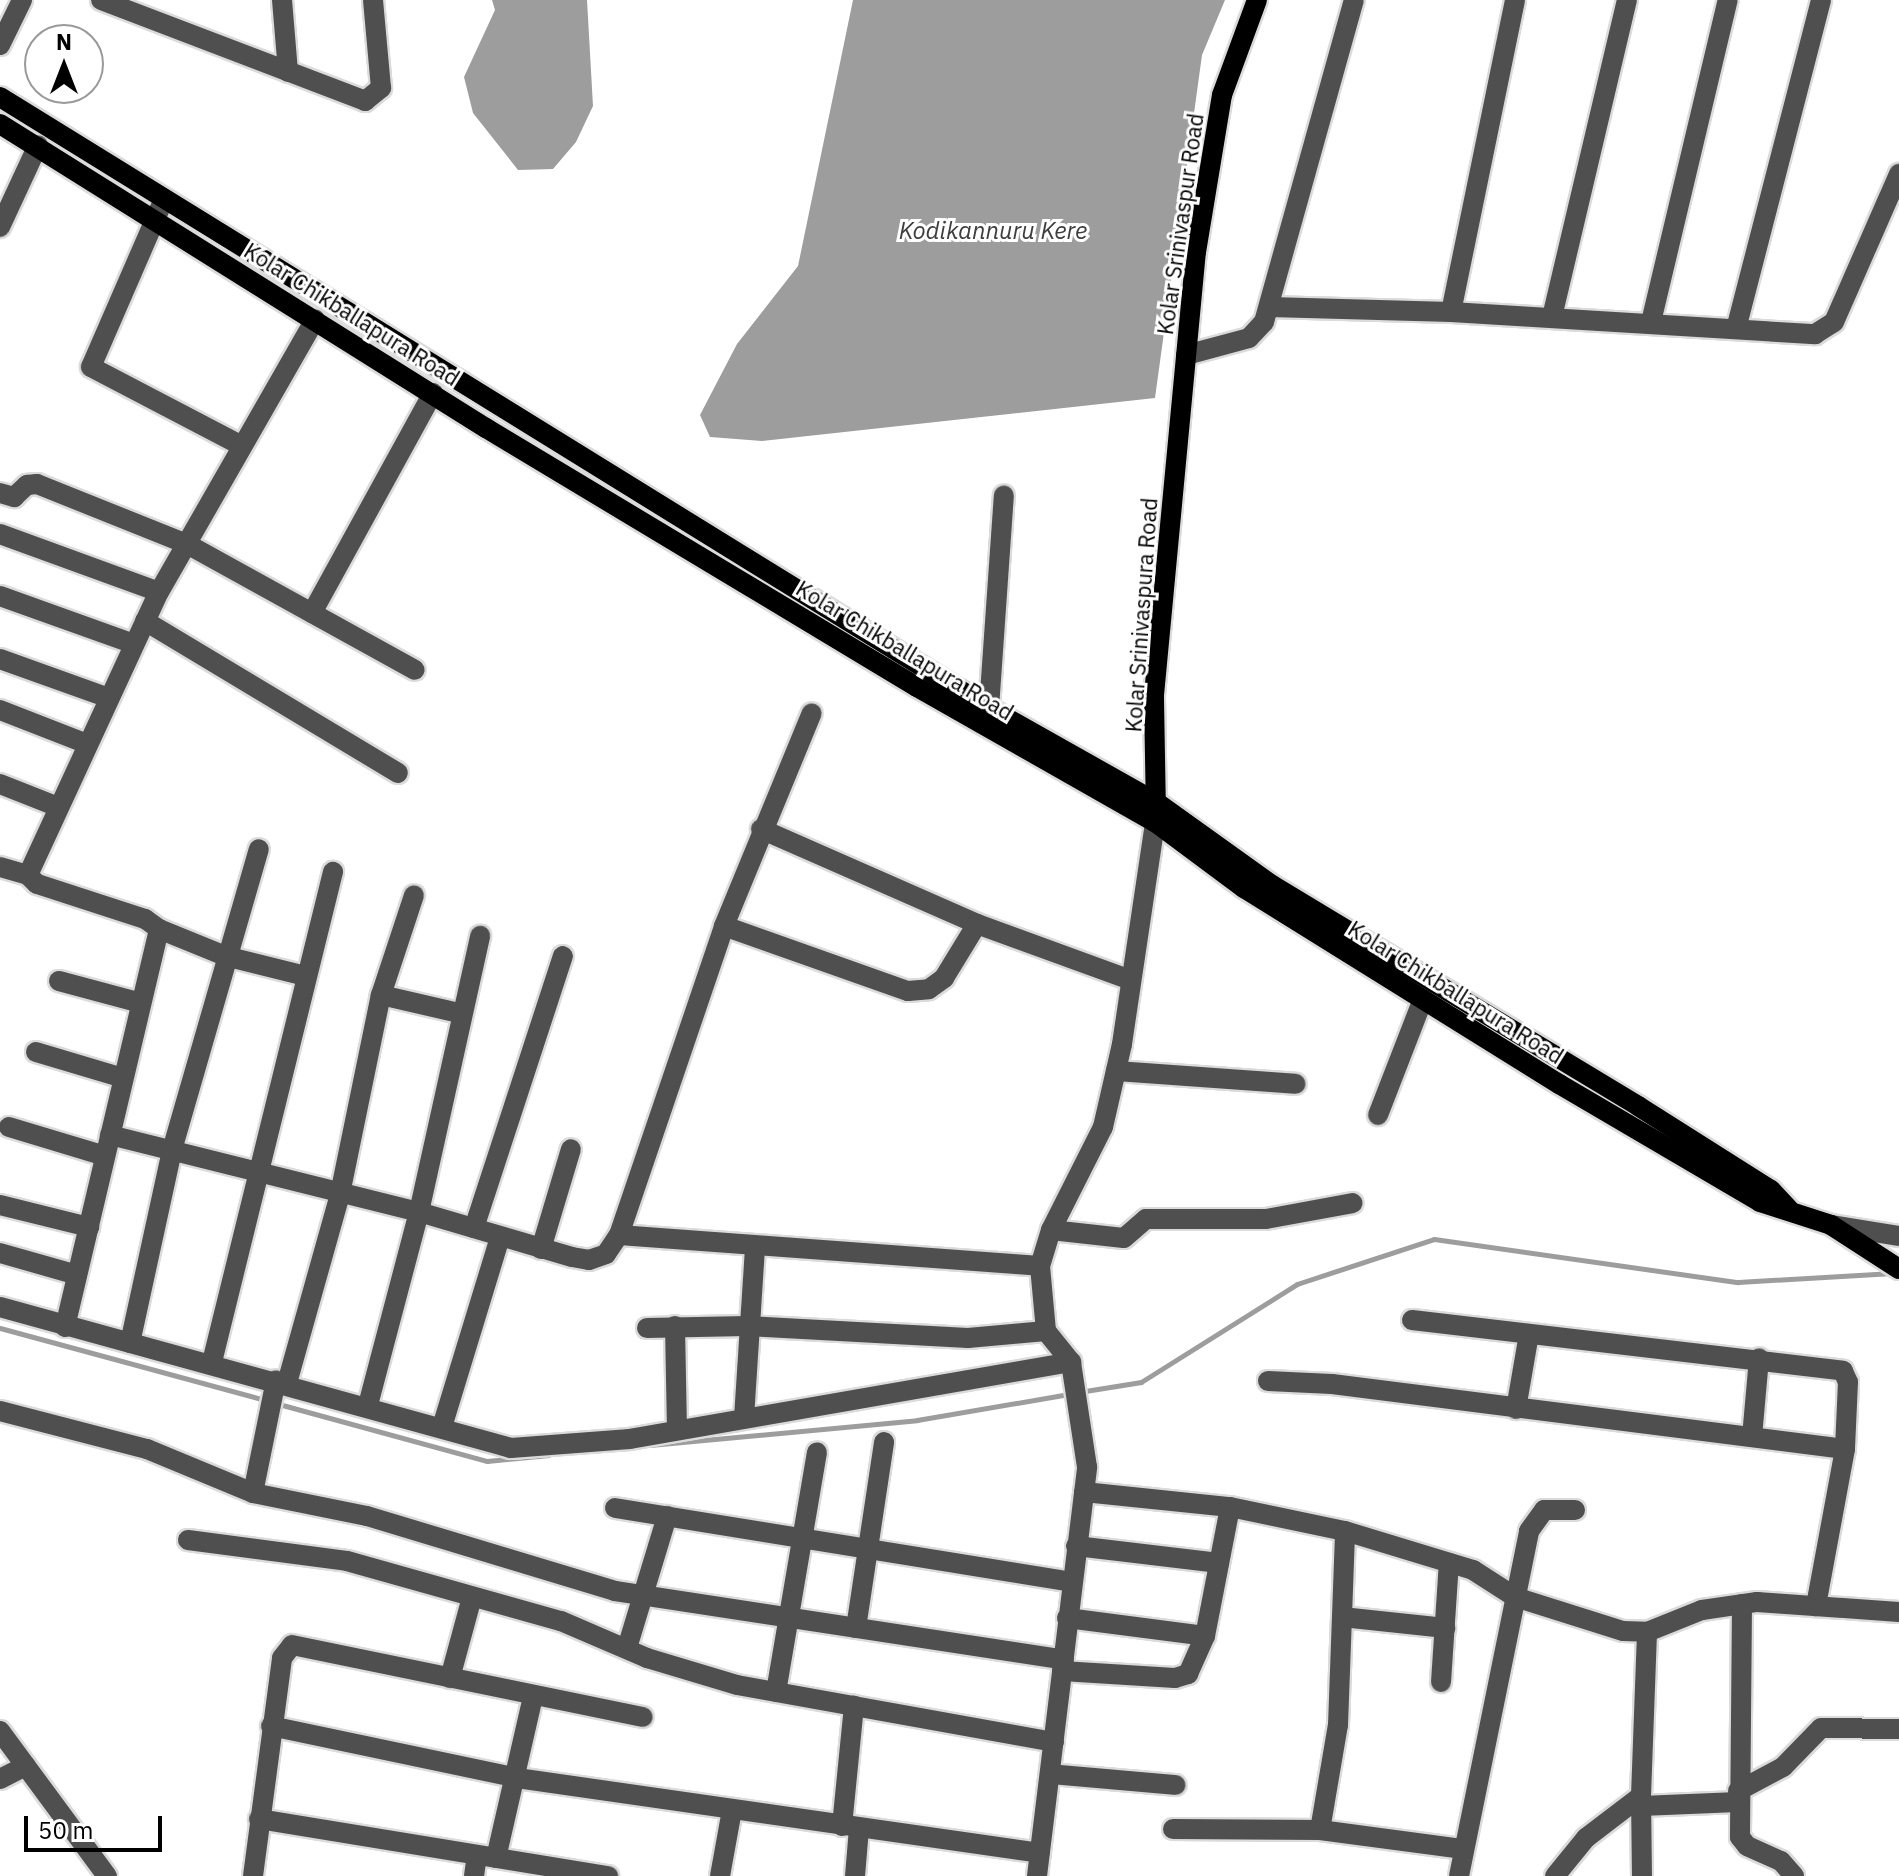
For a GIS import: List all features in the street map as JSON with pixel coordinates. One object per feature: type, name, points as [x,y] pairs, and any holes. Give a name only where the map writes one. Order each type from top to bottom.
[{"type":"main road","name":"Kolar Srinivaspur Road","points":[[1177,460],[1196,252],[1222,95],[1257,0]]},
{"type":"main road","name":"Kolar Chikballapura Road","points":[[0,97],[1156,812],[1244,888],[1423,999],[1760,1202],[1789,1209],[1838,1232],[1899,1269]]},
{"type":"main road","name":"Kolar Chikballapura Road","points":[[0,124],[433,393],[917,687],[1156,812]]},
{"type":"main road","name":"Kolar Srinivaspura Road","points":[[1156,812],[1154,695],[1177,460]]},
{"type":"main road","points":[[1156,812],[1638,1106],[1771,1190],[1789,1209]]},
{"type":"street","points":[[0,45],[22,0]]},
{"type":"street","points":[[101,0],[365,101],[375,97],[381,88],[373,0]]},
{"type":"street","points":[[282,0],[288,72]]},
{"type":"street","points":[[1186,355],[1249,338],[1270,307],[1354,0]]},
{"type":"street","points":[[1451,312],[1515,0]]},
{"type":"street","points":[[1552,317],[1627,0]]},
{"type":"street","points":[[1651,322],[1728,0]]},
{"type":"street","points":[[1736,329],[1821,0]]},
{"type":"street","points":[[0,227],[38,145]]},
{"type":"street","points":[[1270,307],[1651,322],[1805,336],[1826,329],[1834,322],[1898,183]]},
{"type":"street","points":[[164,199],[91,367],[242,446]]},
{"type":"street","points":[[28,875],[159,592],[315,320]]},
{"type":"street","points":[[312,613],[433,393]]},
{"type":"street","points":[[0,493],[14,497],[27,485],[37,484],[187,544],[415,670]]},
{"type":"street","points":[[989,708],[1004,496]]},
{"type":"street","points":[[0,534],[159,592]]},
{"type":"street","points":[[0,596],[134,644]]},
{"type":"street","points":[[145,621],[398,773]]},
{"type":"street","points":[[0,659],[109,698]]},
{"type":"street","points":[[0,710],[87,744]]},
{"type":"street","points":[[110,1135],[419,1212],[541,1249],[589,1260],[606,1254],[619,1235],[724,926],[761,829],[812,713]]},
{"type":"street","points":[[0,784],[58,807]]},
{"type":"street","points":[[1037,1876],[1063,1666],[1070,1582],[1087,1467],[1071,1367],[1046,1331],[1040,1266],[1051,1230],[1103,1127],[1116,1071],[1156,812]]},
{"type":"street","points":[[761,829],[977,924],[1128,979]]},
{"type":"street","points":[[130,1343],[172,1150],[225,956],[259,849]]},
{"type":"street","points":[[0,867],[28,875],[37,884],[145,919],[159,929],[225,956],[306,976]]},
{"type":"street","points":[[212,1362],[256,1172],[333,872]]},
{"type":"street","points":[[253,1493],[279,1386],[340,1194],[381,995],[414,895]]},
{"type":"street","points":[[724,926],[908,991],[929,989],[944,978],[977,924]]},
{"type":"street","points":[[65,1327],[159,929]]},
{"type":"street","points":[[368,1405],[419,1212],[459,1013],[480,936]]},
{"type":"street","points":[[474,1228],[563,956]]},
{"type":"street","points":[[59,981],[141,1003]]},
{"type":"street","points":[[381,995],[459,1013]]},
{"type":"street","points":[[1378,1115],[1423,999]]},
{"type":"street","points":[[36,1052],[123,1078]]},
{"type":"street","points":[[1116,1071],[1296,1084]]},
{"type":"street","points":[[9,1127],[105,1156]]},
{"type":"street","points":[[541,1249],[571,1149]]},
{"type":"street","points":[[1051,1230],[1124,1238],[1146,1219],[1266,1219],[1353,1203]]},
{"type":"street","points":[[0,1205],[89,1227]]},
{"type":"street","points":[[1838,1232],[1899,1236]]},
{"type":"street","points":[[619,1235],[1040,1266]]},
{"type":"street","points":[[442,1427],[500,1237]]},
{"type":"street","points":[[744,1418],[747,1326],[755,1247]]},
{"type":"street","points":[[0,1253],[77,1275]]},
{"type":"street","points":[[0,1307],[65,1327],[212,1362],[279,1386],[368,1405],[511,1448],[540,1448],[677,1430],[1071,1367]]},
{"type":"street","points":[[1412,1320],[1759,1358],[1843,1371],[1848,1382],[1845,1449],[1816,1606]]},
{"type":"street","points":[[675,1326],[677,1430]]},
{"type":"street","points":[[647,1328],[747,1326],[968,1338],[1046,1331]]},
{"type":"street","points":[[1516,1409],[1529,1334]]},
{"type":"street","points":[[1752,1437],[1759,1358]]},
{"type":"street","points":[[1268,1381],[1332,1384],[1845,1449]]},
{"type":"street","points":[[0,1411],[147,1449],[253,1493],[367,1516],[525,1567],[646,1595],[856,1628],[1063,1666],[1175,1678],[1193,1668],[1205,1636],[1230,1507]]},
{"type":"street","points":[[856,1628],[884,1442]]},
{"type":"street","points":[[776,1692],[785,1617],[817,1452]]},
{"type":"street","points":[[1084,1492],[1230,1507],[1345,1531],[1473,1570],[1515,1597],[1592,1623],[1647,1632],[1702,1610],[1742,1604],[1899,1612]]},
{"type":"street","points":[[615,1508],[1070,1582]]},
{"type":"street","points":[[1459,1876],[1462,1849],[1534,1519],[1544,1510],[1575,1510]]},
{"type":"street","points":[[627,1648],[646,1595],[667,1516]]},
{"type":"street","points":[[1320,1830],[1338,1725],[1345,1531]]},
{"type":"street","points":[[188,1540],[347,1561],[561,1621],[694,1673],[776,1692],[1054,1742]]},
{"type":"street","points":[[1076,1546],[1219,1563]]},
{"type":"street","points":[[1441,1682],[1449,1563]]},
{"type":"street","points":[[450,1678],[472,1597]]},
{"type":"street","points":[[1742,1604],[1740,1837],[1747,1846],[1781,1861],[1794,1876]]},
{"type":"street","points":[[1342,1617],[1445,1628]]},
{"type":"street","points":[[1067,1618],[1205,1636]]},
{"type":"street","points":[[1642,1876],[1641,1801],[1647,1632]]},
{"type":"street","points":[[253,1876],[271,1726],[284,1650],[292,1645],[533,1697],[643,1717]]},
{"type":"street","points":[[474,1876],[487,1856],[517,1778],[533,1697]]},
{"type":"street","points":[[854,1706],[850,1827],[855,1876]]},
{"type":"street","points":[[271,1726],[517,1778],[1040,1853]]},
{"type":"street","points":[[1555,1876],[1586,1838],[1641,1801],[1738,1796],[1783,1767],[1821,1728],[1899,1729]]},
{"type":"street","points":[[0,1731],[107,1876]]},
{"type":"street","points":[[0,1779],[26,1766]]},
{"type":"street","points":[[1050,1774],[1176,1785]]},
{"type":"street","points":[[720,1876],[732,1810]]},
{"type":"street","points":[[259,1819],[608,1876]]},
{"type":"street","points":[[1173,1829],[1320,1830],[1462,1849]]},
{"type":"water","points":[[492,0],[587,0],[593,106],[576,142],[553,169],[518,170],[473,113],[464,77],[495,10]]},
{"type":"water","name":"Kodikannuru Kere","points":[[853,0],[1225,0],[1202,55],[1155,398],[762,441],[710,437],[700,415],[737,344],[798,266]]},
{"type":"waterway","points":[[1079,1392],[1141,1382],[1297,1284],[1434,1239],[1738,1282],[1893,1273]]},
{"type":"waterway","points":[[0,1328],[265,1400]]},
{"type":"waterway","points":[[650,1445],[917,1420],[1069,1394]]},
{"type":"waterway","points":[[275,1403],[487,1461],[549,1455]]}]
